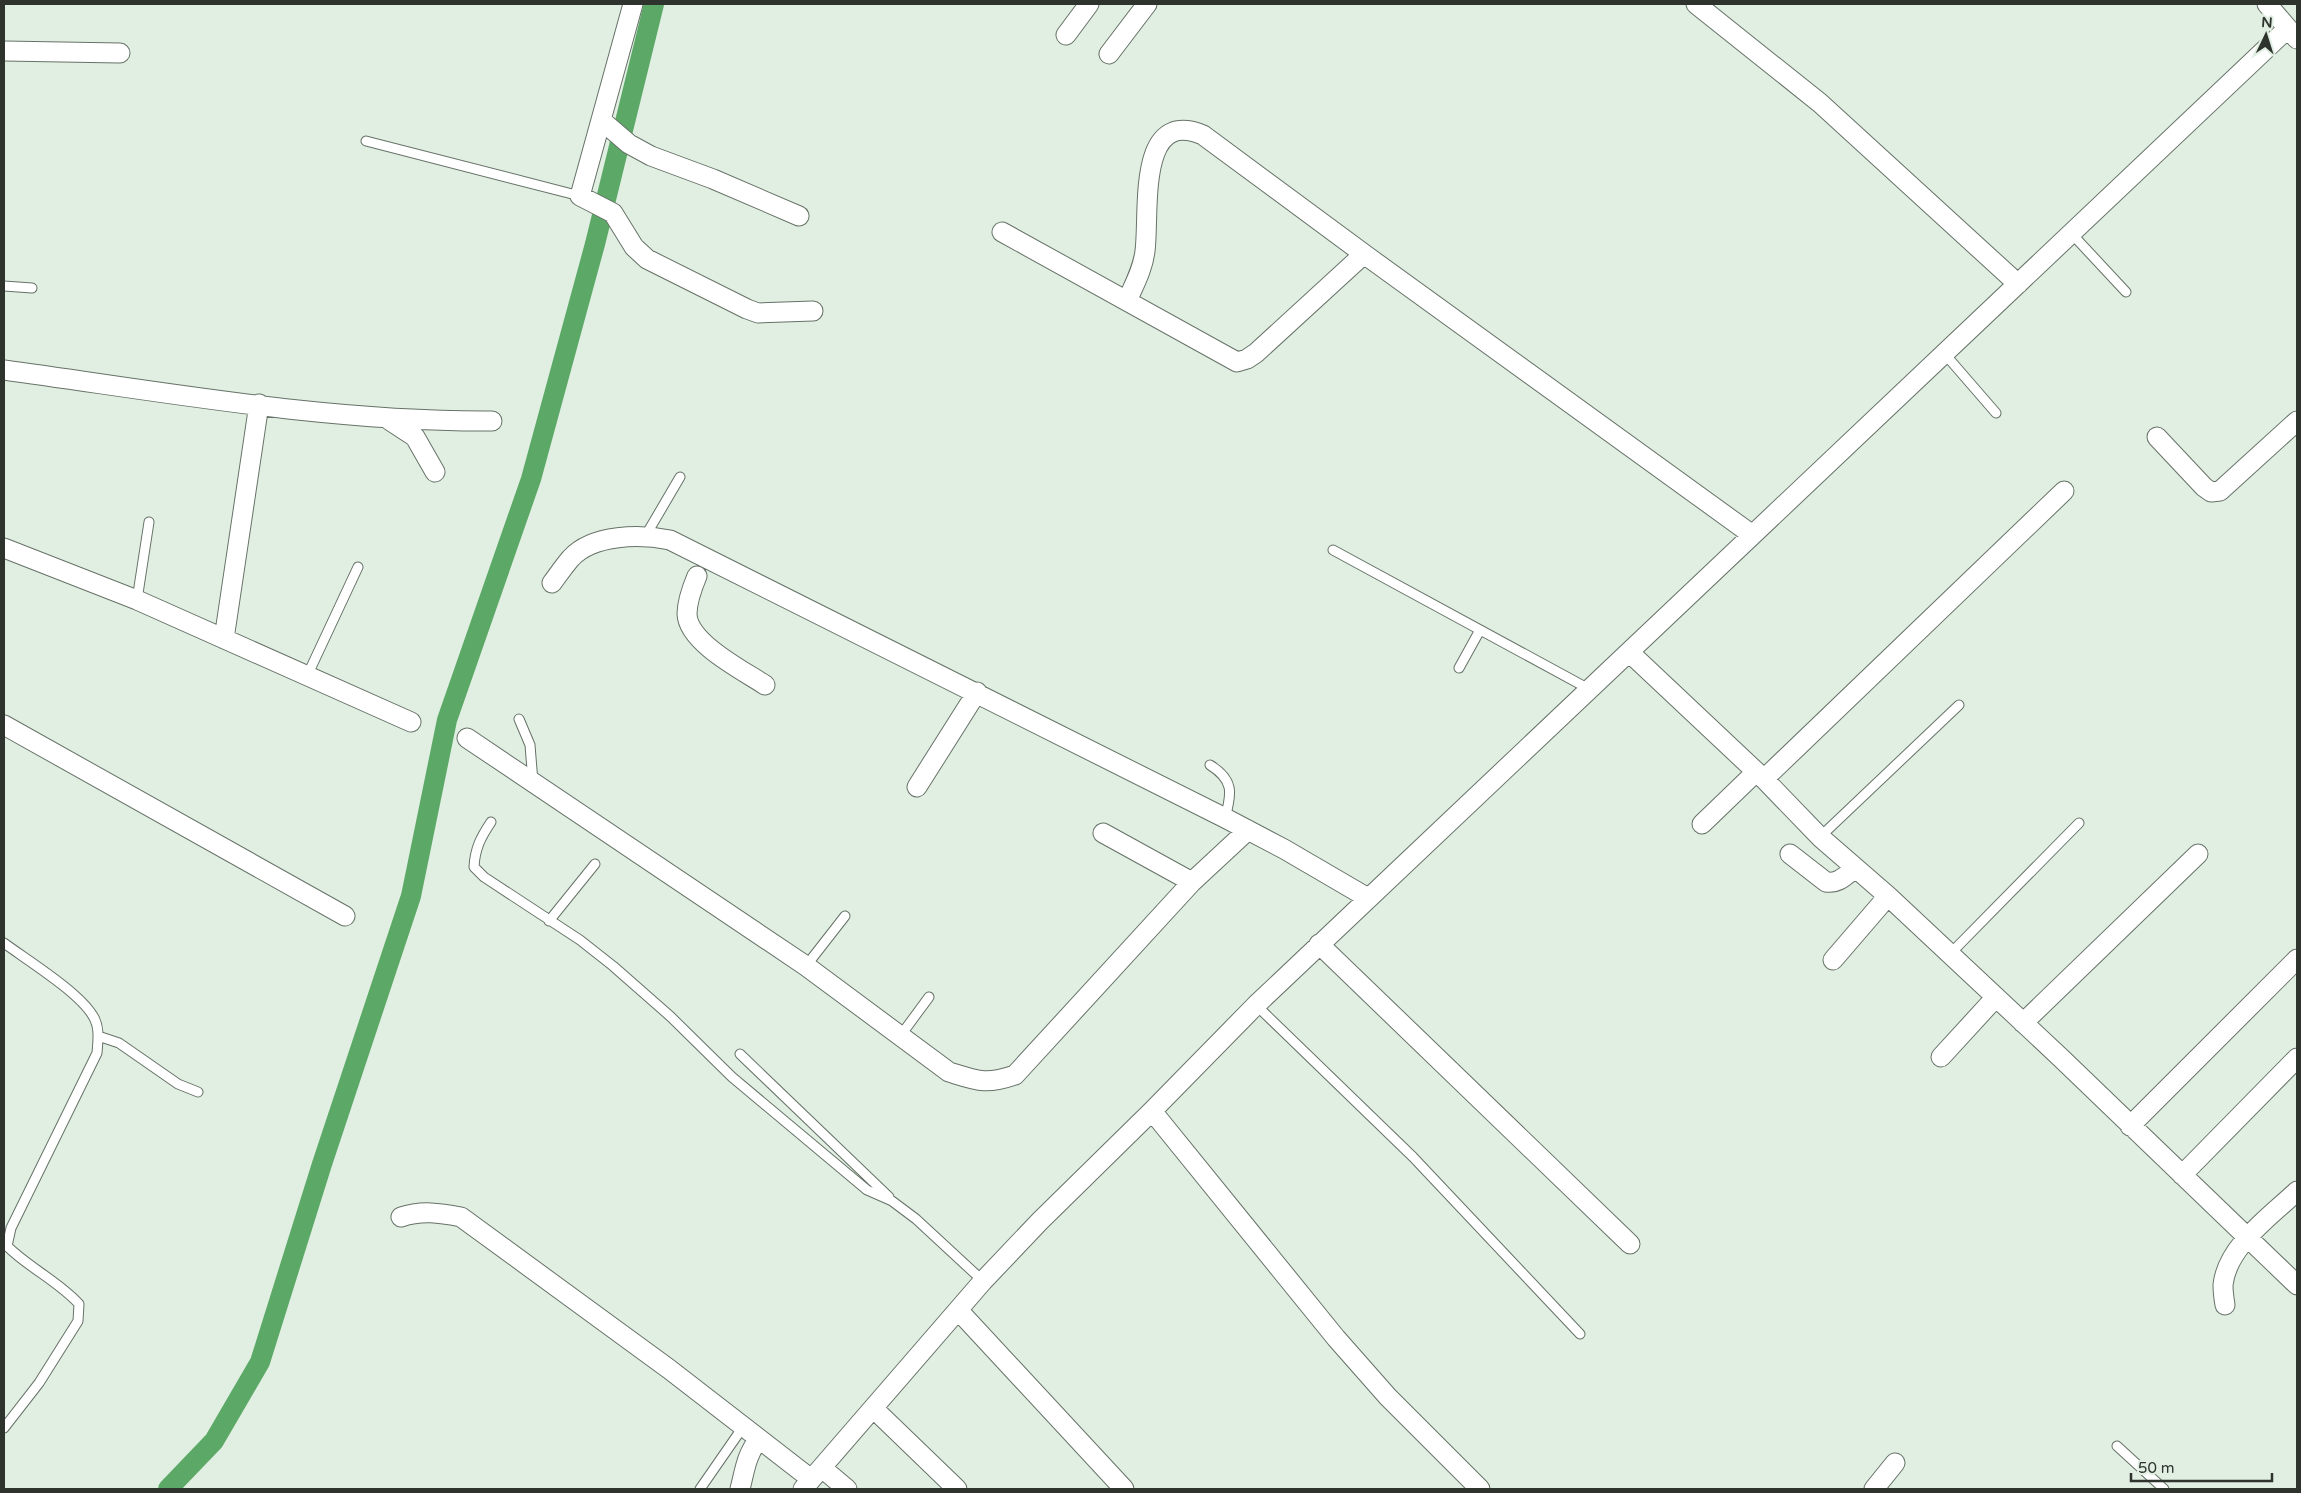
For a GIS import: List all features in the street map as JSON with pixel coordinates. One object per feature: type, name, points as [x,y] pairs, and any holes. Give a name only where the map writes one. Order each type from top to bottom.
[{"type":"street","points":[[633,4],[585,199],[613,213],[634,247],[647,260],[738,305],[758,313],[813,311]]},
{"type":"street","points":[[1066,35],[1089,4]]},
{"type":"street","points":[[1109,54],[1147,4]]},
{"type":"street","points":[[1696,4],[1820,103],[2018,284]]},
{"type":"street","points":[[812,1479],[983,1281],[1040,1221],[1256,1005],[1751,534],[2072,233],[2292,34],[2267,4]]},
{"type":"street","points":[[4,51],[120,53]]},
{"type":"street","points":[[604,123],[629,144],[651,156],[713,179],[799,216]]},
{"type":"street","points":[[1127,301],[1140,271],[1145,252],[1151,167],[1156,148],[1164,137],[1176,130],[1189,129],[1203,135],[1751,534]]},
{"type":"street","points":[[1002,232],[1237,362],[1247,360],[1256,353],[1364,254]]},
{"type":"street","points":[[4,370],[259,404],[385,417],[492,421]]},
{"type":"street","points":[[224,638],[259,404]]},
{"type":"street","points":[[385,417],[414,437],[434,472]]},
{"type":"street","points":[[2157,437],[2204,487],[2211,492],[2220,491],[2297,421]]},
{"type":"street","points":[[1702,824],[1760,775],[2064,491]]},
{"type":"street","points":[[552,583],[572,557],[598,541],[646,535],[670,540],[703,567],[977,692],[1248,830],[1368,898]]},
{"type":"street","points":[[4,548],[138,600],[411,722]]},
{"type":"street","points":[[703,567],[691,589],[687,615],[693,631],[713,651],[765,685]]},
{"type":"street","points":[[1629,652],[1760,775],[1820,836],[1888,896],[1996,997],[2297,1284]]},
{"type":"street","points":[[917,787],[977,692]]},
{"type":"street","points":[[4,725],[345,916]]},
{"type":"street","points":[[467,738],[806,966],[949,1072],[974,1080],[995,1082],[1015,1076],[1192,882],[1248,830]]},
{"type":"street","points":[[1103,833],[1192,882]]},
{"type":"street","points":[[1790,854],[1826,882],[1834,883],[1841,880],[1856,868]]},
{"type":"street","points":[[2023,1023],[2198,854]]},
{"type":"street","points":[[1833,960],[1888,896]]},
{"type":"street","points":[[1319,944],[1630,1244]]},
{"type":"street","points":[[2130,1126],[2297,959]]},
{"type":"street","points":[[1941,1057],[1996,997]]},
{"type":"street","points":[[2182,1175],[2297,1058]]},
{"type":"street","points":[[1152,1111],[1336,1338],[1388,1398],[1480,1489]]},
{"type":"street","points":[[2225,1305],[2223,1285],[2229,1266],[2248,1238],[2297,1191]]},
{"type":"street","points":[[401,1217],[415,1212],[436,1212],[461,1217],[669,1369],[812,1479],[847,1489]]},
{"type":"street","points":[[958,1310],[1124,1489]]},
{"type":"street","points":[[873,1408],[957,1489]]},
{"type":"street","points":[[740,1489],[744,1466],[751,1449],[759,1439]]},
{"type":"street","points":[[1874,1489],[1896,1463]]},
{"type":"lane","points":[[366,142],[585,199]]},
{"type":"lane","points":[[2072,233],[2126,292]]},
{"type":"lane","points":[[4,286],[32,288]]},
{"type":"lane","points":[[1944,353],[1996,414]]},
{"type":"lane","points":[[646,535],[680,477]]},
{"type":"lane","points":[[138,600],[149,522]]},
{"type":"lane","points":[[1333,550],[1589,689]]},
{"type":"lane","points":[[307,676],[358,567]]},
{"type":"lane","points":[[1459,668],[1480,630]]},
{"type":"lane","points":[[1820,836],[1959,705]]},
{"type":"lane","points":[[519,719],[530,745],[533,783]]},
{"type":"lane","points":[[1210,765],[1223,773],[1229,787],[1230,800],[1225,818]]},
{"type":"lane","points":[[491,822],[474,853],[474,867],[484,878],[580,940],[613,966],[671,1018],[732,1077],[867,1190],[892,1201]]},
{"type":"lane","points":[[1950,954],[2079,823]]},
{"type":"lane","points":[[549,921],[595,864]]},
{"type":"lane","points":[[806,966],[845,916]]},
{"type":"lane","points":[[4,943],[71,992],[93,1015],[99,1031],[97,1053],[11,1228],[7,1246],[21,1260],[65,1289],[79,1304],[78,1321],[39,1383],[4,1428]]},
{"type":"lane","points":[[901,1035],[929,997]]},
{"type":"lane","points":[[1256,1005],[1413,1157],[1580,1334]]},
{"type":"lane","points":[[98,1036],[119,1043],[178,1084],[198,1092]]},
{"type":"lane","points":[[740,1054],[892,1201],[916,1219],[983,1281]]},
{"type":"lane","points":[[700,1489],[743,1427]]},
{"type":"lane","points":[[2118,1446],[2164,1489]]},
{"type":"waterway","points":[[168,1489],[214,1441],[260,1362],[322,1164],[411,896],[447,720],[531,479],[595,244],[654,4]]}]
